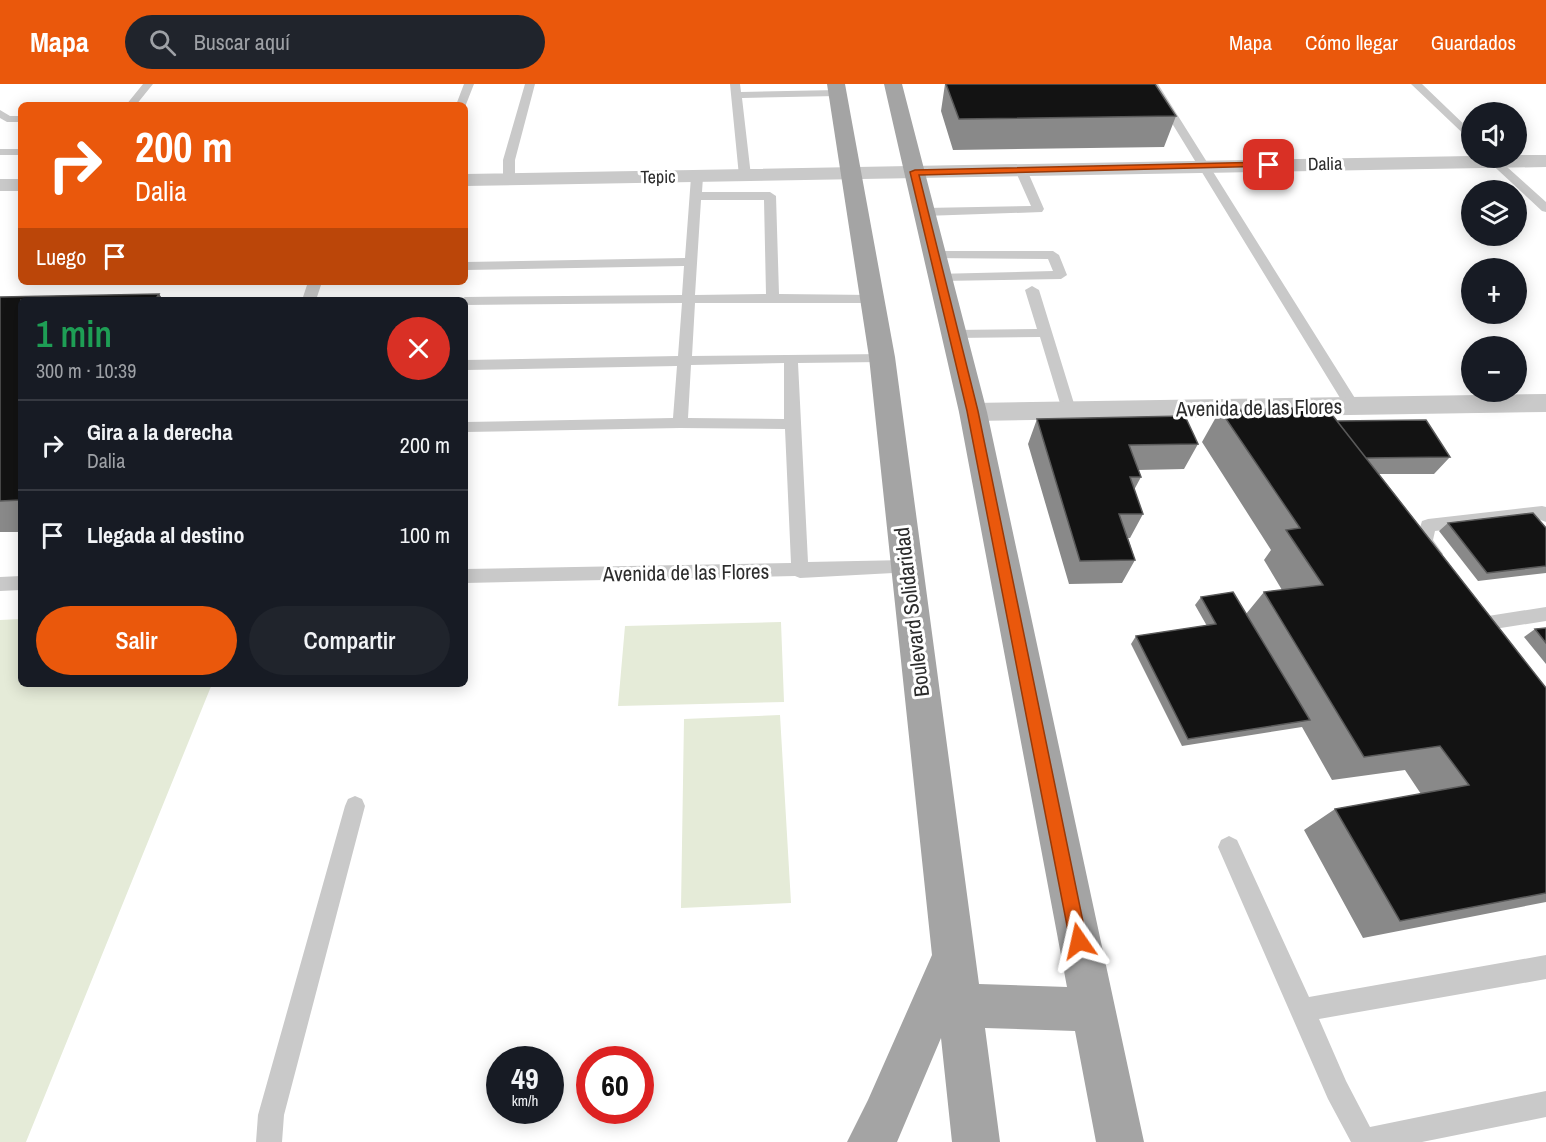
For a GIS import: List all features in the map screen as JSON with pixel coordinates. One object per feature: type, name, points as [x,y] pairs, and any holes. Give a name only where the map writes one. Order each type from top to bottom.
[{"type":"main road","points":[[894,84],[973,411],[1093,1010],[1127,1134]]},
{"type":"main road","name":"Boulevard Solidaridad","points":[[837,88],[882,357],[976,1142]]},
{"type":"main road","points":[[871,1142],[885,1118],[954,956]]},
{"type":"main road","points":[[958,1005],[1093,1010]]},
{"type":"street","name":"Dalia","points":[[852,174],[1461,160]]},
{"type":"street","name":"Dalia","points":[[1527,160],[1546,160]]},
{"type":"street","name":"Tepic","points":[[468,180],[509,179],[696,186],[745,176],[852,174]]},
{"type":"street","points":[[0,185],[18,185]]},
{"type":"street","name":"Avenida de las Flores","points":[[973,411],[1546,403]]},
{"type":"lane","points":[[133,102],[148,84]]},
{"type":"lane","points":[[462,102],[469,84]]},
{"type":"lane","points":[[509,179],[509,160],[530,84]]},
{"type":"lane","points":[[1153,84],[1353,407]]},
{"type":"lane","points":[[1416,84],[1461,128]]},
{"type":"lane","points":[[745,176],[735,89],[837,88]]},
{"type":"lane","points":[[0,113],[7,119],[18,119]]},
{"type":"lane","points":[[0,152],[18,152]]},
{"type":"lane","points":[[1503,168],[1546,208]]},
{"type":"lane","points":[[924,212],[1038,209],[1021,170]]},
{"type":"lane","points":[[680,423],[686,361],[696,186],[770,196],[773,298]]},
{"type":"lane","points":[[1053,255],[1061,275],[937,266],[1053,255]]},
{"type":"lane","points":[[468,266],[692,262]]},
{"type":"lane","points":[[1032,290],[1069,410]]},
{"type":"lane","points":[[468,301],[872,299]]},
{"type":"lane","points":[[954,334],[1044,333]]},
{"type":"lane","points":[[468,365],[882,357]]},
{"type":"lane","points":[[791,359],[800,571]]},
{"type":"lane","points":[[468,427],[680,423],[792,424]]},
{"type":"lane","points":[[1445,569],[1424,541],[1428,525],[1542,512],[1546,516]]},
{"type":"lane","name":"Avenida de las Flores","points":[[468,576],[800,571],[906,567]]},
{"type":"lane","points":[[0,584],[18,583]]},
{"type":"lane","points":[[1474,605],[1503,642]]},
{"type":"lane","points":[[1488,623],[1546,614]]},
{"type":"lane","points":[[269,1142],[271,1115],[355,806]]},
{"type":"lane","points":[[1229,847],[1337,1090],[1364,1141],[1546,1104]]},
{"type":"lane","points":[[1303,1010],[1546,968]]},
{"type":"green space","points":[[18,619],[18,687],[211,687],[26,1142],[0,1142],[0,620]]},
{"type":"green space","points":[[781,622],[784,702],[618,706],[625,626]]},
{"type":"green space","points":[[780,715],[791,903],[681,908],[684,719]]},
{"type":"building","points":[[946,84],[1155,84],[1176,116],[959,119]]},
{"type":"building","points":[[159,294],[157,297],[18,297],[18,500],[0,501],[0,297]]},
{"type":"building","points":[[1326,407],[1546,688],[1546,893],[1400,921],[1335,809],[1469,785],[1440,746],[1364,757],[1264,592],[1323,585],[1286,530],[1300,528],[1220,410]]},
{"type":"building","points":[[1185,416],[1198,444],[1129,445],[1141,477],[1130,477],[1143,514],[1119,514],[1135,560],[1080,561],[1037,419]]},
{"type":"building","points":[[1426,420],[1450,457],[1366,458],[1337,421]]},
{"type":"building","points":[[1533,513],[1546,528],[1546,566],[1487,573],[1448,523]]},
{"type":"building","points":[[1233,592],[1310,720],[1188,739],[1136,636],[1216,624],[1201,597]]},
{"type":"building","points":[[1546,628],[1546,643],[1535,629]]},
{"type":"route","points":[[1079,941],[973,411],[915,172],[1269,165]]}]
